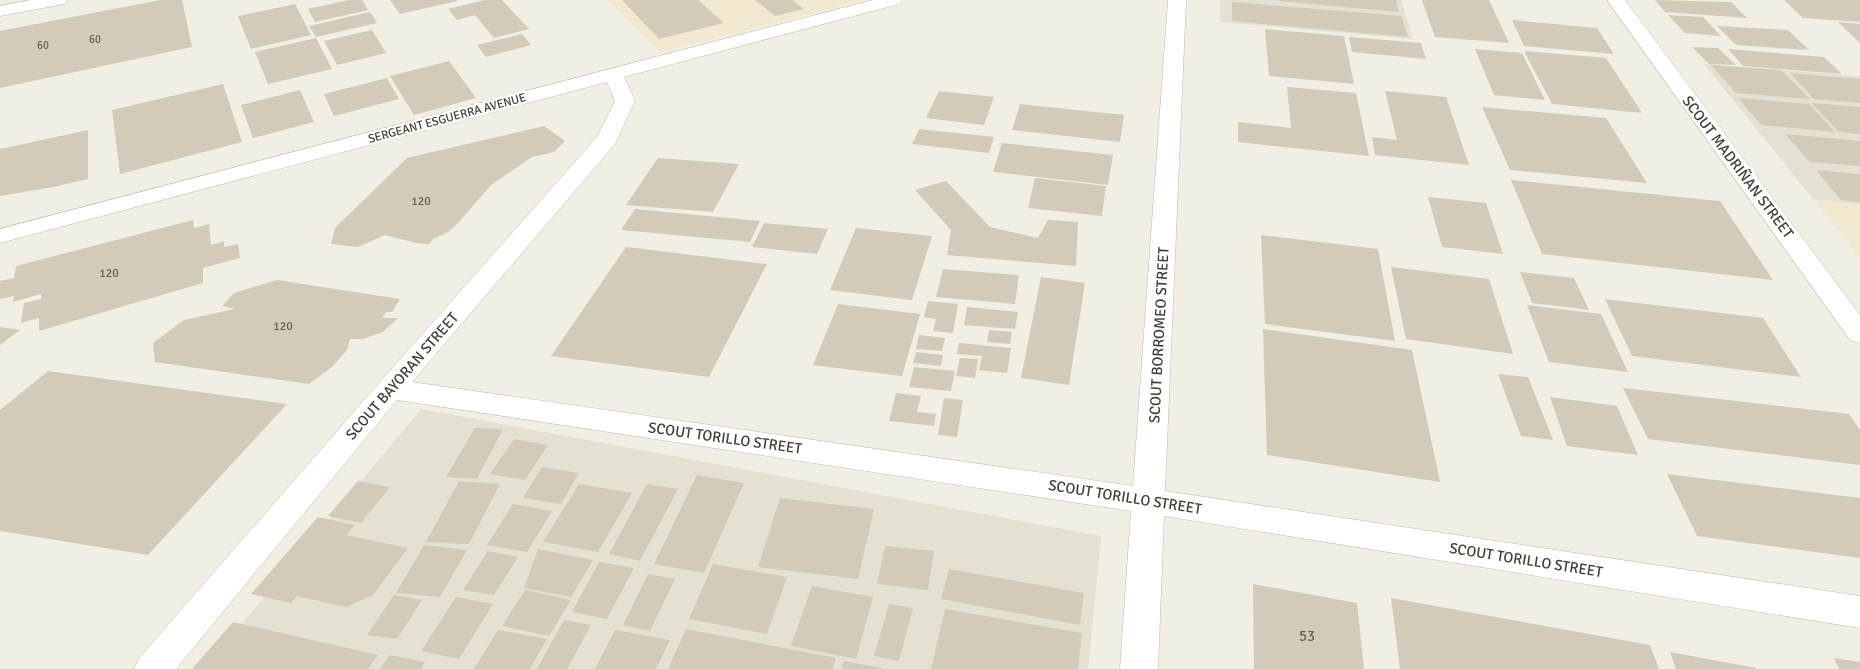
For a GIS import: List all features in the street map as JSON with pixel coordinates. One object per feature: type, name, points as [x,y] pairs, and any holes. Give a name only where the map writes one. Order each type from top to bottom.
[{"type":"street","points":[[0,11],[59,0]]},
{"type":"street","name":"SERGEANT ESGUERRA AVENUE","points":[[0,236],[894,0]]},
{"type":"street","name":"SCOUT BORROMEO STREET","points":[[1139,669],[1177,0]]},
{"type":"street","name":"SCOUT MADRIÑAN STREET","points":[[1616,0],[1860,334]]},
{"type":"street","name":"SCOUT BAYORAN STREET","points":[[153,669],[390,389],[607,139],[625,101],[613,74]]},
{"type":"street","name":"SCOUT TORILLO STREET","points":[[390,389],[1150,501],[1860,612]]},
{"type":"shaded area","points":[[608,0],[862,0],[660,52]]},
{"type":"shaded area","points":[[1220,0],[1401,0],[1413,39],[1220,22]]},
{"type":"shaded area","points":[[1704,64],[1860,76],[1860,204],[1814,200]]},
{"type":"shaded area","points":[[1814,200],[1860,204],[1860,257]]},
{"type":"shaded area","points":[[421,409],[1101,536],[1088,669],[204,669]]},
{"type":"building","points":[[160,0],[182,0],[192,47],[0,88],[0,31]]},
{"type":"building","points":[[349,0],[362,0],[368,10],[315,22],[308,9]]},
{"type":"building","points":[[390,0],[457,0],[457,1],[400,14]]},
{"type":"building","points":[[485,0],[502,0],[529,29],[494,38],[475,15],[457,20],[448,9]]},
{"type":"building","points":[[622,0],[698,0],[724,23],[659,39]]},
{"type":"building","points":[[755,0],[792,0],[804,9],[775,16]]},
{"type":"building","points":[[1396,0],[1399,12],[1279,1]]},
{"type":"building","points":[[1422,0],[1489,0],[1509,43],[1435,37]]},
{"type":"building","points":[[1655,0],[1731,2],[1747,18],[1665,12]]},
{"type":"building","points":[[1784,0],[1860,0],[1860,22],[1803,18]]},
{"type":"building","points":[[1232,2],[1401,16],[1408,37],[1232,21]]},
{"type":"building","points":[[295,4],[311,35],[251,49],[238,16]]},
{"type":"building","points":[[370,12],[377,23],[316,37],[309,26]]},
{"type":"building","points":[[1668,15],[1703,17],[1721,36],[1685,33]]},
{"type":"building","points":[[1512,20],[1597,28],[1614,54],[1524,46]]},
{"type":"building","points":[[1838,22],[1860,24],[1860,43]]},
{"type":"building","points":[[1717,26],[1788,30],[1809,50],[1736,45]]},
{"type":"building","points":[[1265,29],[1344,36],[1354,84],[1269,76]]},
{"type":"building","points":[[372,30],[386,53],[337,65],[324,41]]},
{"type":"building","points":[[522,34],[531,45],[486,57],[477,45]]},
{"type":"building","points":[[1349,37],[1421,43],[1426,59],[1352,52]]},
{"type":"building","points":[[316,38],[332,69],[268,84],[255,52]]},
{"type":"building","points":[[1692,47],[1718,48],[1736,65],[1709,64]]},
{"type":"building","points":[[1475,49],[1522,53],[1545,100],[1494,95]]},
{"type":"building","points":[[1728,49],[1824,57],[1842,74],[1743,66]]},
{"type":"building","points":[[1524,51],[1606,58],[1642,113],[1552,104]]},
{"type":"building","points":[[449,61],[476,98],[414,115],[390,76]]},
{"type":"building","points":[[1711,65],[1781,70],[1810,99],[1736,93]]},
{"type":"building","points":[[1790,73],[1860,79],[1860,103],[1814,99]]},
{"type":"building","points":[[387,78],[399,99],[334,116],[324,94]]},
{"type":"building","points":[[223,84],[242,142],[120,174],[112,110]]},
{"type":"building","points":[[1287,87],[1356,93],[1369,156],[1238,142],[1238,122],[1291,128]]},
{"type":"building","points":[[300,90],[314,122],[253,138],[241,105]]},
{"type":"building","points":[[939,91],[994,97],[984,125],[926,118]]},
{"type":"building","points":[[1385,91],[1446,97],[1469,165],[1375,155],[1372,137],[1397,140]]},
{"type":"building","points":[[1738,98],[1809,104],[1835,132],[1761,125]]},
{"type":"building","points":[[1811,103],[1860,107],[1860,134],[1839,132]]},
{"type":"building","points":[[1020,104],[1124,115],[1120,142],[1012,130]]},
{"type":"building","points":[[1482,107],[1606,118],[1647,183],[1510,170]]},
{"type":"building","points":[[544,126],[565,141],[554,152],[532,157],[491,185],[458,223],[448,232],[433,239],[429,244],[416,243],[385,235],[358,247],[331,244],[335,228],[407,158]]},
{"type":"building","points":[[919,129],[994,137],[989,153],[912,144]]},
{"type":"building","points":[[88,130],[88,179],[0,196],[0,149]]},
{"type":"building","points":[[1785,134],[1860,141],[1860,166],[1810,162]]},
{"type":"building","points":[[1002,143],[1113,155],[1108,185],[993,172]]},
{"type":"building","points":[[658,158],[739,164],[713,212],[626,205]]},
{"type":"building","points":[[1816,170],[1860,174],[1860,202],[1841,200]]},
{"type":"building","points":[[1035,178],[1106,186],[1102,216],[1028,208]]},
{"type":"building","points":[[1511,180],[1720,201],[1773,280],[1542,254]]},
{"type":"building","points":[[946,181],[990,227],[1038,238],[1048,220],[1078,222],[1076,266],[947,255],[951,230],[915,190]]},
{"type":"building","points":[[1428,197],[1486,203],[1503,254],[1442,247]]},
{"type":"building","points":[[635,209],[760,221],[750,242],[621,230]]},
{"type":"building","points":[[193,220],[194,228],[209,224],[211,245],[224,241],[224,247],[238,244],[240,258],[203,268],[203,283],[39,331],[39,318],[21,323],[24,303],[41,299],[41,294],[13,302],[14,296],[0,299],[0,281],[14,278],[16,266]]},
{"type":"building","points":[[764,223],[828,229],[817,254],[752,247]]},
{"type":"building","points":[[856,228],[932,236],[912,300],[830,290]]},
{"type":"building","points":[[1261,235],[1378,249],[1395,341],[1265,324]]},
{"type":"building","points":[[626,247],[767,264],[709,377],[551,356]]},
{"type":"building","points":[[1391,267],[1489,279],[1513,354],[1406,339]]},
{"type":"building","points":[[943,269],[1019,275],[1015,304],[936,297]]},
{"type":"building","points":[[1520,272],[1574,278],[1589,310],[1532,303]]},
{"type":"building","points":[[1041,277],[1085,283],[1069,385],[1021,378]]},
{"type":"building","points":[[277,280],[400,299],[392,312],[386,312],[382,318],[398,318],[383,332],[363,339],[350,339],[347,350],[332,367],[309,384],[155,362],[153,343],[184,320],[235,309],[222,306],[234,293]]},
{"type":"building","points":[[1605,299],[1763,318],[1801,377],[1632,356]]},
{"type":"building","points":[[928,301],[958,304],[953,333],[933,331],[936,319],[924,317]]},
{"type":"building","points":[[838,304],[920,314],[902,376],[813,365]]},
{"type":"building","points":[[1527,305],[1601,314],[1628,372],[1549,362]]},
{"type":"building","points":[[967,307],[1018,312],[1015,329],[964,325]]},
{"type":"building","points":[[0,327],[20,330],[0,345]]},
{"type":"building","points":[[1263,329],[1412,350],[1440,482],[1267,455]]},
{"type":"building","points":[[989,330],[1012,332],[1010,344],[987,342]]},
{"type":"building","points":[[919,335],[945,338],[942,351],[916,349]]},
{"type":"building","points":[[959,343],[1011,348],[1007,373],[979,370],[982,356],[957,354]]},
{"type":"building","points":[[916,352],[943,355],[941,366],[913,363]]},
{"type":"building","points":[[960,358],[978,359],[975,378],[956,376]]},
{"type":"building","points":[[914,367],[955,371],[951,391],[909,387]]},
{"type":"building","points":[[48,371],[287,404],[148,555],[0,531],[0,410]]},
{"type":"building","points":[[1498,374],[1528,377],[1553,440],[1521,436]]},
{"type":"building","points":[[1623,388],[1849,414],[1860,430],[1860,465],[1648,439]]},
{"type":"building","points":[[896,393],[921,396],[917,412],[936,414],[934,426],[889,421]]},
{"type":"building","points":[[1550,397],[1617,406],[1638,455],[1567,446]]},
{"type":"building","points":[[944,398],[963,400],[957,437],[938,435]]},
{"type":"building","points":[[475,428],[503,429],[477,479],[446,477]]},
{"type":"building","points":[[514,439],[548,445],[525,480],[490,474]]},
{"type":"building","points":[[542,467],[579,473],[561,504],[523,498]]},
{"type":"building","points":[[1667,474],[1860,498],[1860,558],[1697,536]]},
{"type":"building","points":[[697,475],[744,483],[704,573],[654,564]]},
{"type":"building","points":[[358,481],[390,487],[361,523],[328,516]]},
{"type":"building","points":[[459,481],[500,484],[469,544],[426,542]]},
{"type":"building","points":[[579,484],[632,493],[598,552],[543,542]]},
{"type":"building","points":[[647,484],[678,489],[640,561],[609,554]]},
{"type":"building","points":[[780,498],[874,509],[858,579],[758,567]]},
{"type":"building","points":[[513,504],[552,511],[527,552],[487,545]]},
{"type":"building","points":[[318,517],[355,525],[346,535],[408,548],[373,595],[346,607],[297,596],[291,603],[251,594]]},
{"type":"building","points":[[424,545],[467,550],[440,597],[396,593]]},
{"type":"building","points":[[885,546],[934,551],[928,590],[877,584]]},
{"type":"building","points":[[538,549],[593,560],[571,597],[524,588]]},
{"type":"building","points":[[488,551],[518,557],[494,595],[463,590]]},
{"type":"building","points":[[599,562],[634,568],[607,619],[572,612]]},
{"type":"building","points":[[713,564],[787,577],[767,634],[689,619]]},
{"type":"building","points":[[949,569],[1084,593],[1080,625],[941,599]]},
{"type":"building","points":[[648,574],[675,579],[650,631],[623,625]]},
{"type":"building","points":[[1253,584],[1357,603],[1364,669],[1254,669]]},
{"type":"building","points":[[812,586],[873,597],[856,659],[791,646]]},
{"type":"building","points":[[525,590],[571,600],[549,636],[502,626]]},
{"type":"building","points":[[394,595],[422,600],[397,639],[367,635]]},
{"type":"building","points":[[456,597],[493,604],[459,659],[421,651]]},
{"type":"building","points":[[1391,598],[1650,645],[1659,669],[1400,669]]},
{"type":"building","points":[[889,604],[913,608],[899,661],[874,656]]},
{"type":"building","points":[[945,609],[1082,633],[1078,669],[931,669]]},
{"type":"building","points":[[564,620],[591,625],[567,669],[537,669]]},
{"type":"building","points":[[233,622],[378,655],[368,669],[192,669]]},
{"type":"building","points":[[686,629],[836,658],[833,669],[668,669]]},
{"type":"building","points":[[498,630],[547,639],[530,669],[474,669]]},
{"type":"building","points":[[615,630],[670,640],[656,669],[595,669]]},
{"type":"building","points":[[1670,652],[1756,668],[1756,669],[1676,669]]},
{"type":"building","points":[[390,655],[425,662],[421,669],[380,669]]},
{"type":"building","points":[[1834,658],[1860,662],[1860,669],[1839,669]]},
{"type":"building","points":[[844,661],[882,668],[882,669],[841,669]]}]
